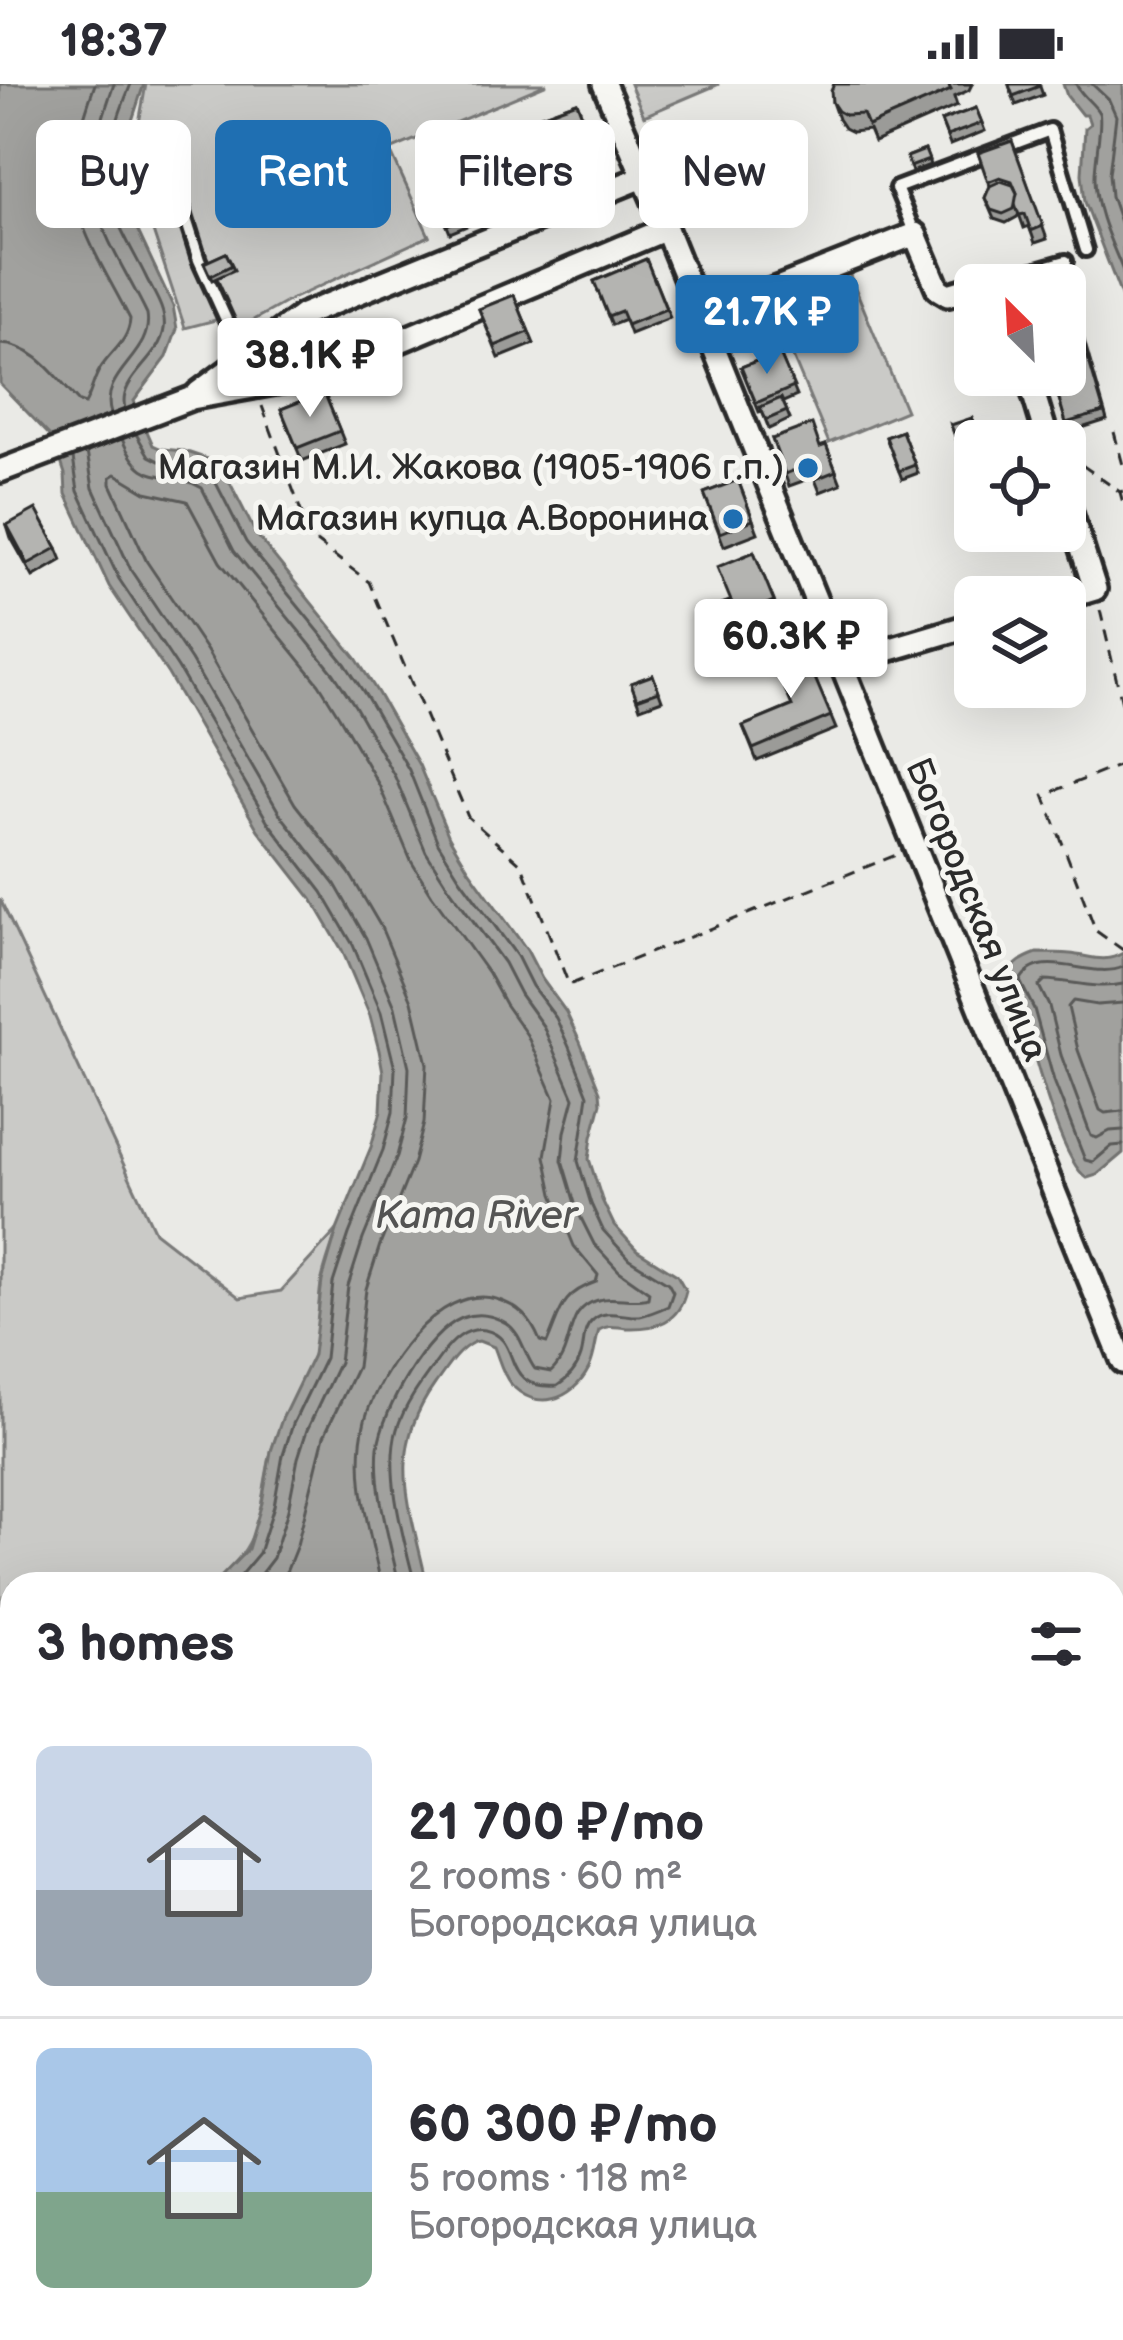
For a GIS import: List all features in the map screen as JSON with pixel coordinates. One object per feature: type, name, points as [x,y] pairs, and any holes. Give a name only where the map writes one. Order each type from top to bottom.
[{"type":"street","name":"Богородская улица","points":[[604,84],[639,167]]},
{"type":"street","points":[[192,398],[303,315],[639,179]]},
{"type":"street","name":"Богородская улица","points":[[666,230],[1123,1362]]},
{"type":"street","points":[[0,471],[192,398],[319,375],[666,230]]},
{"type":"street","points":[[701,318],[915,234],[938,289],[954,293]]},
{"type":"street","points":[[1082,552],[1094,590],[1086,592]]},
{"type":"street","points":[[840,664],[954,630]]},
{"type":"lane","points":[[915,234],[896,188],[1049,130],[1086,250]]},
{"type":"lane","points":[[189,228],[244,359]]},
{"type":"lane","points":[[1056,264],[1066,261]]},
{"type":"path","points":[[255,386],[311,538],[369,582],[468,818],[522,865],[569,986],[914,848]]},
{"type":"path","points":[[1114,432],[1123,465]]},
{"type":"path","points":[[1086,468],[1121,492],[1123,503]]},
{"type":"path","points":[[1094,590],[1123,707]]},
{"type":"path","points":[[1123,764],[1044,795],[1096,932],[1123,950]]},
{"type":"shaded area","points":[[146,84],[547,84],[461,120],[415,120],[415,139],[391,150],[391,120],[215,120],[215,228],[391,228],[391,152],[415,205],[415,228],[425,228],[429,236],[238,329],[231,316],[185,328],[152,228],[191,228],[191,120],[140,120]]},
{"type":"shaded area","points":[[630,84],[719,84],[644,116]]},
{"type":"shaded area","points":[[847,268],[906,411],[829,443],[768,297]]},
{"type":"shaded area","points":[[0,899],[155,1232],[240,1298],[281,1291],[337,1230],[321,1284],[312,1358],[271,1452],[257,1524],[231,1568],[227,1572],[0,1572]]},
{"type":"water","name":"Kama River","points":[[0,84],[144,84],[132,120],[36,120],[36,228],[136,228],[173,306],[177,329],[167,357],[134,401],[153,445],[211,460],[225,473],[256,534],[356,658],[419,765],[449,837],[527,950],[580,1042],[601,1103],[589,1159],[614,1225],[637,1250],[677,1275],[686,1291],[678,1310],[665,1321],[648,1327],[599,1330],[582,1379],[553,1399],[520,1392],[507,1379],[494,1347],[474,1342],[457,1355],[420,1409],[406,1458],[409,1506],[424,1572],[226,1572],[248,1549],[271,1451],[313,1355],[322,1281],[371,1147],[381,1111],[383,1072],[370,1016],[342,950],[312,899],[258,830],[168,674],[109,586],[66,494],[54,440],[0,384]]},
{"type":"water","points":[[1063,84],[1123,84],[1123,301],[1085,202],[1082,174],[1085,128],[1090,124]]},
{"type":"water","points":[[1037,953],[1103,959],[1123,953],[1123,1153],[1087,1178],[1058,1130],[1024,1020],[1009,988],[1013,967]]},
{"type":"building","points":[[834,84],[948,84],[951,90],[868,126],[863,114],[838,111],[832,102]]},
{"type":"building","points":[[1011,84],[1039,84],[1040,86],[1013,96]]},
{"type":"building","points":[[577,102],[584,120],[528,120]]},
{"type":"building","points":[[976,108],[982,123],[947,136],[941,121]]},
{"type":"building","points":[[1012,141],[1043,226],[1031,231],[1025,214],[1019,215],[1012,181],[1000,177],[988,182],[978,153]]},
{"type":"building","points":[[925,150],[929,160],[910,167],[907,157]]},
{"type":"building","points":[[1001,181],[1013,185],[1017,193],[1014,209],[1003,214],[991,210],[985,198],[990,186]]},
{"type":"building","points":[[226,253],[232,265],[210,276],[204,263]]},
{"type":"building","points":[[646,259],[666,309],[627,325],[621,311],[608,316],[594,281]]},
{"type":"building","points":[[514,295],[529,332],[495,346],[479,309]]},
{"type":"building","points":[[1086,351],[1104,412],[1065,420],[1058,396],[1086,396]]},
{"type":"building","points":[[779,352],[794,387],[756,403],[741,367]]},
{"type":"building","points":[[324,392],[340,431],[297,448],[281,409]]},
{"type":"building","points":[[781,398],[787,411],[766,420],[760,407]]},
{"type":"building","name":"Магазин М.И. Жакова (1905-1906 г.п.)","points":[[812,424],[836,471],[816,479],[810,464],[785,474],[772,439]]},
{"type":"building","points":[[902,431],[915,465],[899,471],[886,437]]},
{"type":"building","name":"Магазин купца А.Воронина","points":[[738,480],[753,520],[720,533],[704,493]]},
{"type":"building","points":[[36,509],[57,548],[28,564],[7,525]]},
{"type":"building","points":[[754,552],[774,601],[728,620],[722,604],[731,601],[717,567]]},
{"type":"building","points":[[801,645],[831,716],[753,749],[743,726],[792,706],[772,658]]},
{"type":"building","points":[[653,675],[659,691],[637,699],[631,683]]},
{"type":"place","name":"Магазин М.И. Жакова (1905-1906 г.п.)","points":[[808,468]]},
{"type":"place","name":"Магазин купца А.Воронина","points":[[733,519]]}]
